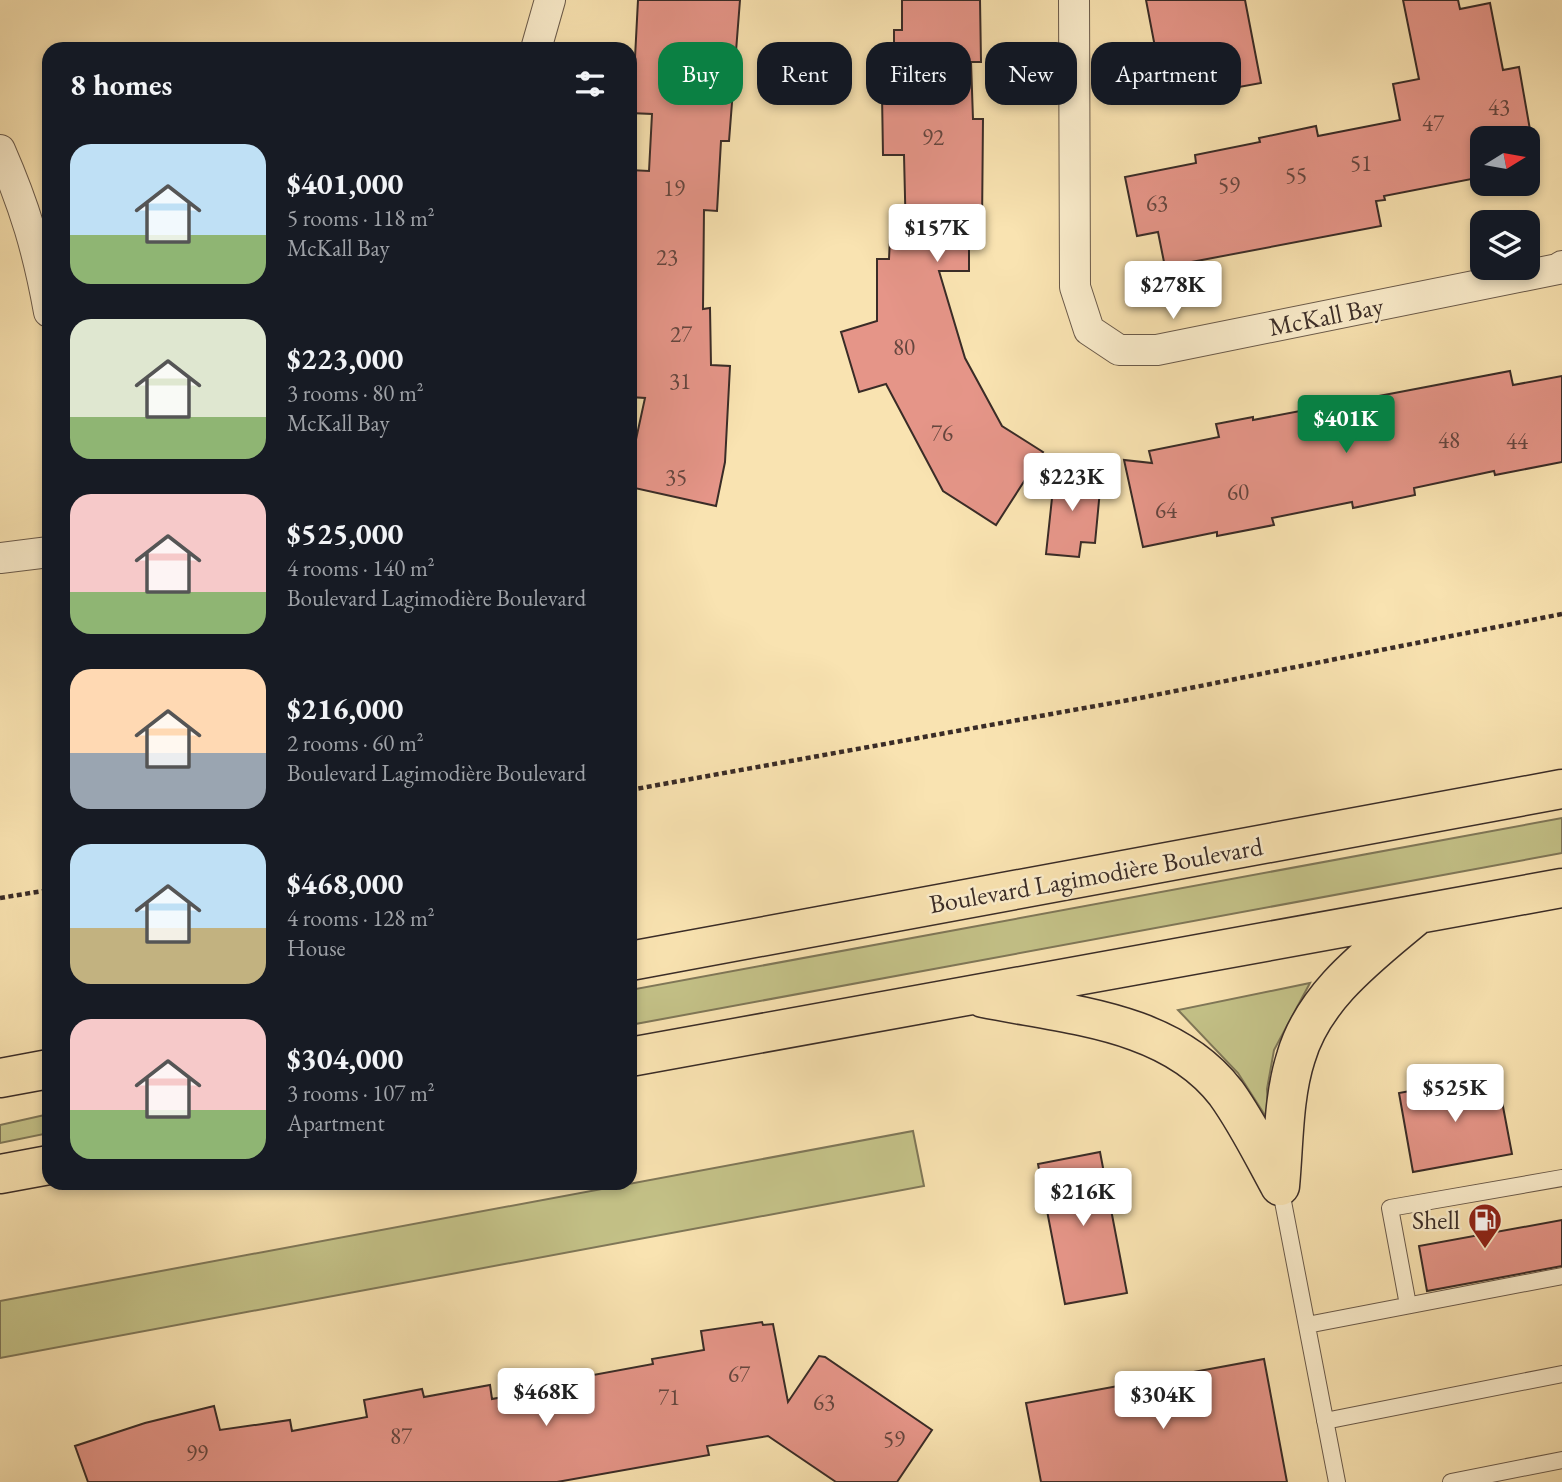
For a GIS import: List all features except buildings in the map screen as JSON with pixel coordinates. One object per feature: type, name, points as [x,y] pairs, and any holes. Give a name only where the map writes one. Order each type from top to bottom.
[{"type":"main road","name":"Boulevard Lagimodière Boulevard","points":[[637,960],[1562,789]]},
{"type":"main road","points":[[637,1056],[1562,887]]},
{"type":"main road","points":[[1280,1185],[1291,1077],[1296,1054],[1308,1030],[1345,977],[1419,913]]},
{"type":"main road","points":[[964,995],[1131,1028],[1173,1046],[1225,1092],[1280,1185]]},
{"type":"main road","points":[[0,1078],[42,1070]]},
{"type":"main road","points":[[0,1174],[42,1166]]},
{"type":"street","points":[[538,42],[550,0]]},
{"type":"street","name":"McKall Bay","points":[[1074,0],[1075,288],[1089,330],[1119,349],[1157,350],[1558,270],[1562,266]]},
{"type":"street","points":[[0,150],[25,208],[42,273]]},
{"type":"street","points":[[0,558],[42,553]]},
{"type":"lane","points":[[1408,1305],[1390,1208],[1562,1178]]},
{"type":"lane","points":[[1280,1185],[1337,1482]]},
{"type":"lane","points":[[1307,1325],[1562,1276]]},
{"type":"lane","points":[[1325,1421],[1562,1374]]},
{"type":"lane","points":[[1451,1482],[1562,1461]]},
{"type":"path","points":[[637,789],[1179,690],[1562,614]]},
{"type":"path","points":[[0,898],[42,891]]},
{"type":"shaded area","points":[[1562,818],[1562,853],[637,1024],[637,989]]},
{"type":"shaded area","points":[[1310,983],[1274,1050],[1267,1089],[1268,1120],[1238,1073],[1178,1010]]},
{"type":"shaded area","points":[[42,1116],[42,1134],[0,1143],[0,1125]]},
{"type":"shaded area","points":[[913,1131],[924,1186],[0,1358],[0,1301],[596,1190],[637,1190],[637,1182]]},
{"type":"place","name":"Shell","points":[[1485,1250]]}]
